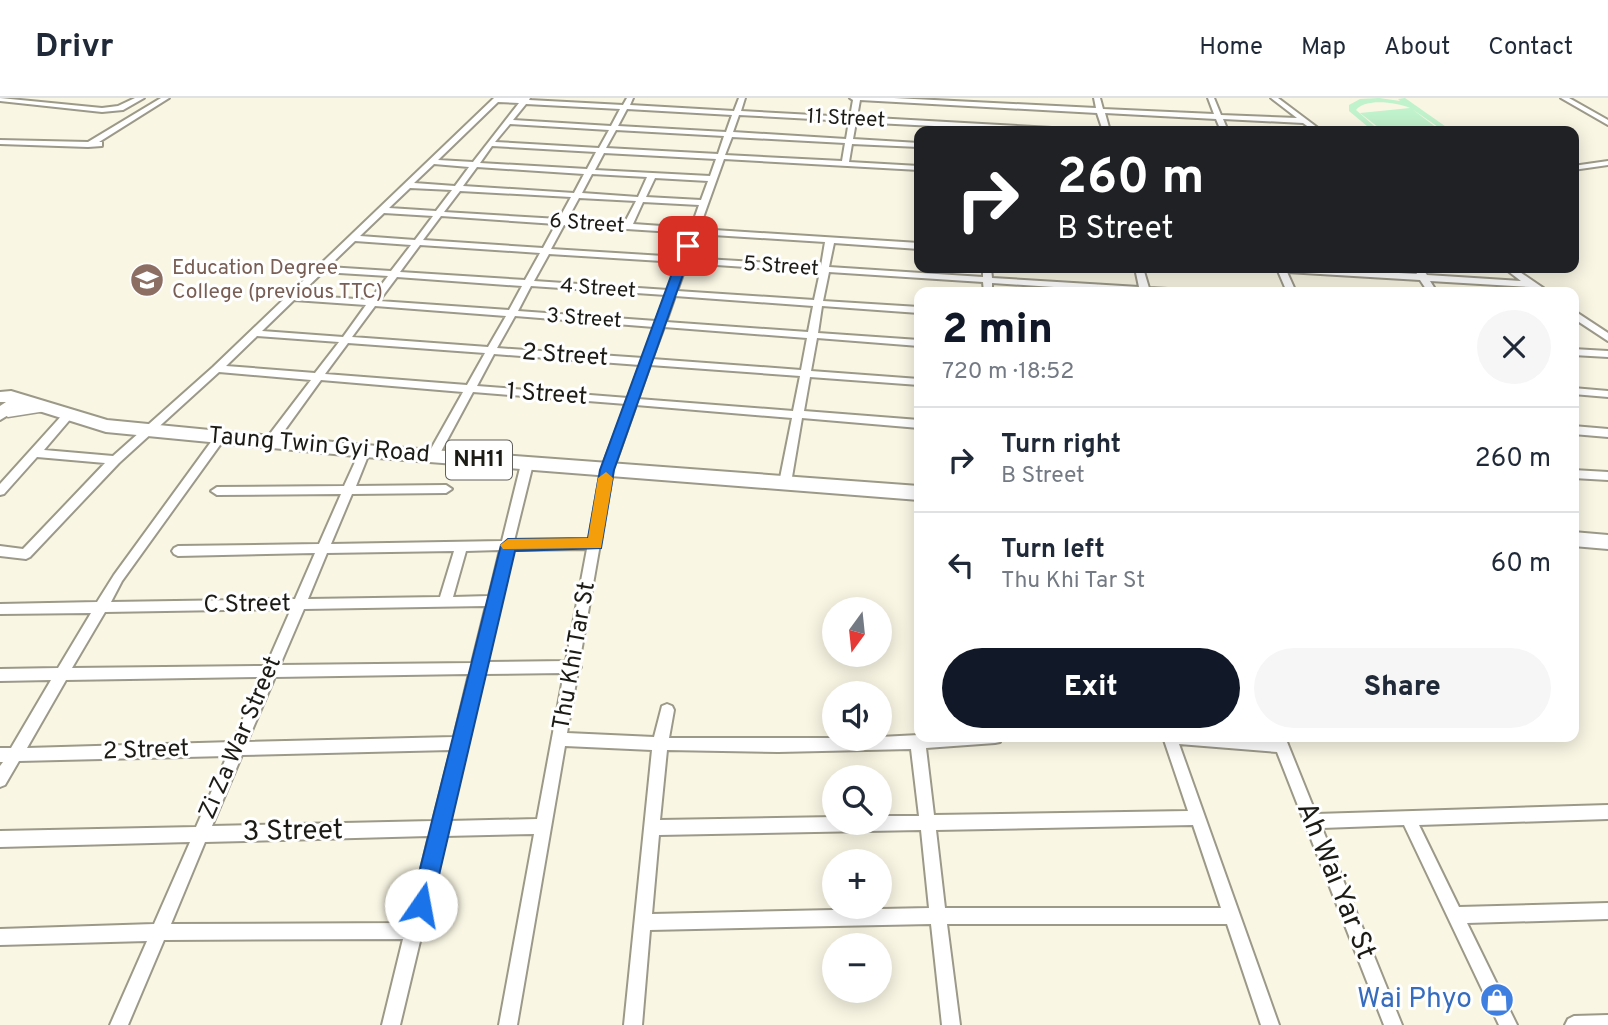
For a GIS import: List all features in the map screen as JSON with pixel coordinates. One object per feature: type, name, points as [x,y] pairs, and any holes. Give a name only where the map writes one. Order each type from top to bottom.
[{"type":"highway","name":"Taung Twin Gyi Road","points":[[6,402],[41,408],[106,426],[220,438],[914,493]]},
{"type":"highway","points":[[1579,539],[1608,542]]},
{"type":"street","points":[[120,108],[141,98]]},
{"type":"street","points":[[88,145],[166,98]]},
{"type":"street","name":"Thu Khi Tar St","points":[[508,1025],[607,470],[742,98]]},
{"type":"street","points":[[845,164],[855,98],[984,101],[1305,121]]},
{"type":"street","points":[[1097,98],[1105,126]]},
{"type":"street","points":[[1211,98],[1222,126]]},
{"type":"street","points":[[1275,98],[1312,126]]},
{"type":"street","points":[[1564,98],[1608,123]]},
{"type":"street","points":[[0,99],[143,112]]},
{"type":"street","points":[[0,551],[26,554],[115,460],[217,369],[497,99]]},
{"type":"street","name":"11 Street","points":[[497,99],[627,103],[941,126]]},
{"type":"street","points":[[270,442],[525,100]]},
{"type":"street","points":[[984,101],[985,126]]},
{"type":"street","points":[[433,456],[627,103]]},
{"type":"street","points":[[509,121],[914,145]]},
{"type":"street","points":[[0,142],[99,144]]},
{"type":"street","points":[[490,144],[914,168]]},
{"type":"street","points":[[431,162],[712,179]]},
{"type":"street","points":[[1579,166],[1608,163]]},
{"type":"street","points":[[626,227],[652,176]]},
{"type":"street","points":[[407,185],[703,203]]},
{"type":"street","name":"6 Street","points":[[381,211],[914,246]]},
{"type":"street","name":"5 Street","points":[[352,238],[1082,287]]},
{"type":"street","points":[[785,483],[830,240]]},
{"type":"street","name":"4 Street","points":[[320,269],[914,310]]},
{"type":"street","points":[[987,273],[988,287]]},
{"type":"street","points":[[1352,273],[1532,284]]},
{"type":"street","points":[[1421,273],[1429,287]]},
{"type":"street","points":[[1516,273],[1536,287]]},
{"type":"street","name":"3 Street","points":[[291,297],[914,343]]},
{"type":"street","points":[[1579,321],[1608,338]]},
{"type":"street","name":"2 Street","points":[[254,332],[914,382]]},
{"type":"street","points":[[1579,352],[1608,354]]},
{"type":"street","name":"1 Street","points":[[217,369],[914,424]]},
{"type":"street","points":[[1579,392],[1608,394]]},
{"type":"street","points":[[0,491],[68,416]]},
{"type":"street","points":[[1579,431],[1608,433]]},
{"type":"street","points":[[0,780],[8,754],[62,675],[118,578],[220,438]]},
{"type":"street","name":"Zi Za War Street","points":[[119,1025],[365,451]]},
{"type":"street","points":[[34,453],[115,460]]},
{"type":"street","points":[[391,1025],[416,931],[438,829],[527,464]]},
{"type":"street","points":[[1579,474],[1608,476]]},
{"type":"street","points":[[217,491],[347,492],[446,489]]},
{"type":"street","points":[[178,551],[595,544]]},
{"type":"street","points":[[445,602],[462,545]]},
{"type":"street","name":"C Street","points":[[0,609],[494,601]]},
{"type":"street","points":[[0,676],[573,667]]},
{"type":"street","points":[[633,1025],[660,745],[667,710]]},
{"type":"street","points":[[560,739],[660,745],[931,742]]},
{"type":"street","points":[[1172,742],[1270,1025]]},
{"type":"street","name":"Ah Wai Yar St","points":[[1280,742],[1393,1025]]},
{"type":"street","name":"2 Street","points":[[8,754],[459,743]]},
{"type":"street","points":[[918,743],[951,1025]]},
{"type":"street","points":[[1311,821],[1608,812]]},
{"type":"street","points":[[652,828],[1199,818]]},
{"type":"street","points":[[1408,818],[1508,1025]]},
{"type":"street","name":"3 Street","points":[[0,839],[544,826]]},
{"type":"street","points":[[1455,915],[1608,911]]},
{"type":"street","points":[[643,922],[940,916],[1232,916]]},
{"type":"street","points":[[0,937],[157,932],[416,931]]},
{"type":"street","points":[[1574,1025],[1608,1024]]},
{"type":"green space","points":[[1405,98],[1445,126],[1437,126],[1412,109],[1434,126],[1377,126],[1360,113],[1410,108],[1381,102],[1366,104],[1356,110],[1374,126],[1367,126],[1349,111],[1349,105],[1360,99],[1400,101],[1398,99]]},
{"type":"slow traffic","points":[[508,545],[595,544],[606,478]]},
{"type":"place","name":"Education Degree College (previous TTC)","points":[[147,280]]},
{"type":"place","name":"Wai Phyo","points":[[1497,1000]]},
{"type":"route","points":[[421,905],[508,545],[595,544],[607,470],[688,246]]}]
